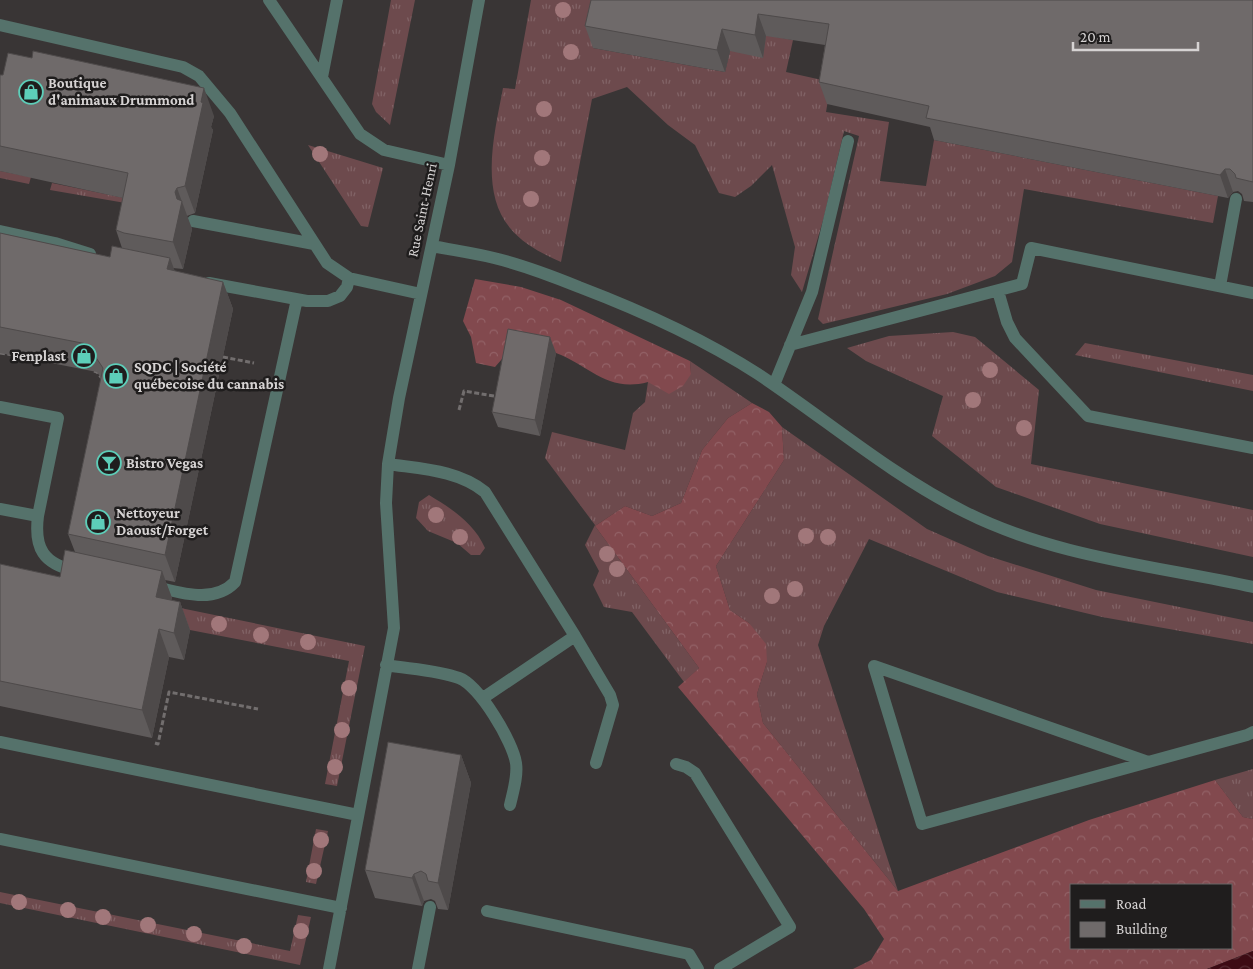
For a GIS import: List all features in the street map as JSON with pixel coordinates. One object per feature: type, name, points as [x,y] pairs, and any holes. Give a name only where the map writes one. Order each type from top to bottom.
[{"type":"street","points":[[269,0],[360,134],[384,150],[449,165]]},
{"type":"street","points":[[322,77],[337,0]]},
{"type":"street","name":"Rue Saint-Henri","points":[[329,969],[394,628],[386,503],[388,464],[421,294],[449,165],[480,0]]},
{"type":"street","points":[[0,25],[184,67],[199,76],[230,113],[327,264],[349,278],[421,294]]},
{"type":"street","points":[[774,385],[812,292],[848,141]]},
{"type":"street","points":[[1220,286],[1236,199]]},
{"type":"street","points":[[193,221],[314,244]]},
{"type":"street","points":[[0,231],[56,243],[98,257]]},
{"type":"street","points":[[432,246],[496,258],[630,306],[715,348],[774,385],[913,483],[965,513],[1023,536],[1086,554],[1253,587]]},
{"type":"street","points":[[790,345],[1022,284],[1031,248],[1253,293]]},
{"type":"street","points":[[198,281],[297,299],[328,302],[340,296],[347,287],[349,278]]},
{"type":"street","points":[[998,291],[1007,322],[1015,338],[1088,416],[1253,448]]},
{"type":"street","points":[[143,584],[204,595],[229,588],[235,582],[297,299]]},
{"type":"street","points":[[0,407],[58,418],[36,533],[38,544],[45,557],[56,565],[86,573]]},
{"type":"street","points":[[388,464],[457,476],[475,484],[485,492],[610,695],[613,704],[596,763]]},
{"type":"street","points":[[0,509],[38,516]]},
{"type":"street","points":[[483,698],[575,636]]},
{"type":"street","points":[[386,665],[458,678],[470,684],[483,698],[516,762],[510,805]]},
{"type":"street","points":[[1148,762],[874,666],[922,824],[1148,762],[1253,732]]},
{"type":"street","points":[[0,742],[358,815]]},
{"type":"street","points":[[676,764],[686,767],[695,773],[790,927],[720,969]]},
{"type":"street","points":[[0,839],[341,908]]},
{"type":"street","points":[[418,969],[430,907]]},
{"type":"street","points":[[487,911],[689,954],[698,969]]},
{"type":"path","points":[[459,410],[464,391],[494,396]]},
{"type":"path","points":[[148,742],[158,744],[169,692],[258,709]]},
{"type":"green space","points":[[391,0],[415,0],[390,125],[376,112],[372,104]]},
{"type":"green space","points":[[531,0],[603,0],[593,48],[725,72],[730,51],[766,35],[793,40],[786,72],[831,82],[826,112],[889,122],[880,181],[926,186],[934,140],[1218,196],[1213,223],[1024,189],[1012,262],[995,276],[947,294],[823,324],[818,319],[859,136],[844,131],[824,217],[802,292],[791,275],[795,247],[772,165],[751,186],[735,197],[719,193],[695,145],[668,125],[627,87],[592,99],[561,262],[527,244],[510,228],[500,213],[492,179],[496,123],[503,88],[515,89]]},
{"type":"green space","points":[[308,145],[383,168],[368,227],[361,226]]},
{"type":"green space","points":[[0,171],[31,177],[29,184],[0,178]]},
{"type":"green space","points":[[52,183],[139,201],[137,205],[50,190]]},
{"type":"green space","points":[[475,279],[521,287],[561,300],[690,361],[691,374],[683,386],[669,394],[648,382],[621,384],[610,381],[568,358],[551,351],[535,348],[514,345],[495,367],[476,363],[471,337],[463,321]]},
{"type":"green space","points":[[953,332],[975,337],[1039,390],[1031,464],[1253,510],[1253,557],[1100,524],[996,487],[932,436],[943,396],[866,361],[847,348],[889,336]]},
{"type":"green space","points":[[1085,343],[1253,375],[1253,391],[1075,355]]},
{"type":"green space","points":[[690,361],[752,403],[728,418],[702,450],[681,503],[652,516],[625,506],[595,526],[699,668],[684,682],[632,612],[604,607],[593,585],[599,571],[585,545],[595,525],[545,458],[552,432],[625,450],[633,413],[645,402],[648,382],[691,374]]},
{"type":"green space","points":[[752,403],[769,412],[782,427],[784,460],[716,566],[730,610],[749,623],[766,644],[767,662],[757,694],[763,723],[898,891],[1089,820],[1215,780],[1243,817],[1253,819],[1253,951],[1207,969],[853,969],[871,960],[884,939],[864,909],[678,687],[699,668],[595,526],[625,506],[652,516],[681,503],[702,450],[728,418]]},
{"type":"green space","points":[[782,427],[927,529],[988,556],[1096,590],[1253,622],[1253,644],[1102,617],[997,592],[869,539],[824,626],[818,645],[898,891],[763,723],[757,694],[767,662],[749,623],[730,610],[716,566],[784,460]]},
{"type":"green space","points":[[429,495],[462,517],[475,531],[485,548],[480,555],[471,555],[457,543],[428,531],[416,518],[419,502]]},
{"type":"green space","points":[[0,571],[365,646],[337,786],[325,784],[349,661],[190,630]]},
{"type":"green space","points":[[1253,769],[1253,819],[1243,817],[1215,780]]},
{"type":"green space","points":[[316,829],[328,831],[316,884],[306,882]]},
{"type":"green space","points":[[0,892],[290,951],[298,915],[311,917],[300,965],[0,903]]},
{"type":"water","points":[[1253,951],[1253,969],[1207,969]]},
{"type":"building","points":[[591,0],[1253,0],[1253,182],[1236,178],[1230,169],[1225,169],[1220,175],[926,118],[929,106],[819,82],[829,24],[758,14],[755,35],[722,29],[717,50],[585,26]]},
{"type":"building","points":[[33,51],[204,88],[201,102],[203,103],[185,186],[177,188],[175,192],[177,199],[182,201],[173,242],[116,230],[128,173],[0,146],[0,75],[3,75],[8,53],[32,58]]},
{"type":"building","points":[[0,233],[110,257],[112,246],[170,258],[167,269],[223,282],[165,555],[68,534],[103,368],[87,344],[0,327]]},
{"type":"building","points":[[508,329],[550,337],[535,420],[492,412]]},
{"type":"building","points":[[65,550],[162,571],[156,597],[180,602],[174,633],[159,629],[142,710],[0,681],[0,564],[60,577]]},
{"type":"building","points":[[388,742],[461,755],[438,883],[428,881],[426,874],[421,871],[414,874],[412,878],[365,870]]},
{"type":"place","name":"Boutique d'animaux Drummond","points":[[31,92]]},
{"type":"place","name":"Fenplast","points":[[84,356]]},
{"type":"place","name":"SQDC | Société québecoise du cannabis","points":[[116,376]]},
{"type":"place","name":"Bistro Vegas","points":[[109,463]]},
{"type":"place","name":"Nettoyeur Daoust/Forget","points":[[98,522]]}]
